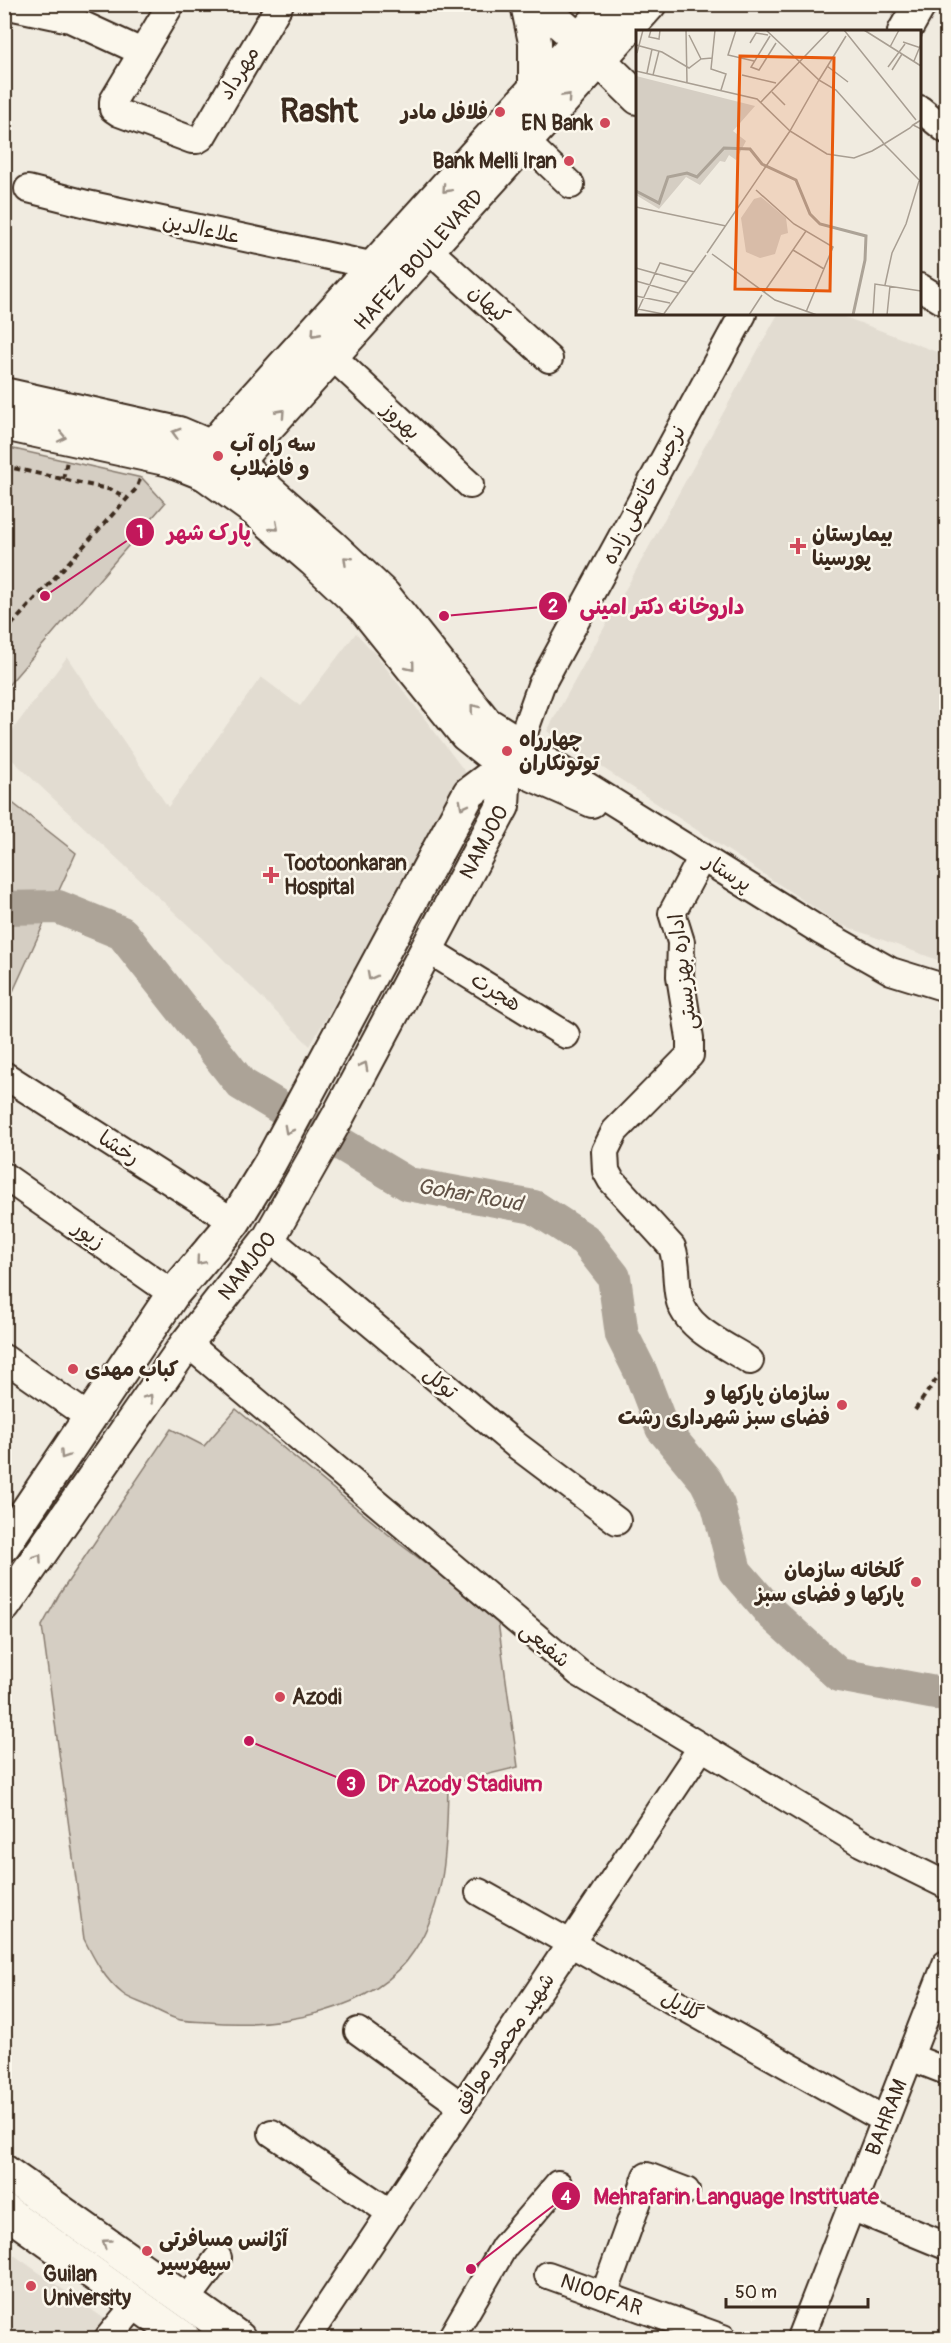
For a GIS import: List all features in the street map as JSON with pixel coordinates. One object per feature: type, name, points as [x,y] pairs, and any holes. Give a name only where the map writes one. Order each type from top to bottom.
[{"type":"main road","points":[[527,4],[535,42],[535,90]]},
{"type":"main road","points":[[538,4],[636,96]]},
{"type":"main road","name":"HAFEZ BOULEVARD","points":[[217,461],[333,357],[526,142],[589,51],[611,4]]},
{"type":"main road","name":"HAFEZ BOULEVARD","points":[[217,461],[375,266],[535,90],[650,4]]},
{"type":"main road","points":[[905,30],[920,4]]},
{"type":"main road","points":[[4,394],[179,433],[331,545],[384,595],[512,755]]},
{"type":"main road","points":[[4,424],[170,460],[217,461]]},
{"type":"main road","name":"NAMJOO","points":[[4,1606],[187,1343],[269,1238],[337,1118],[503,806],[512,755]]},
{"type":"main road","name":"NAMJOO","points":[[4,1545],[173,1294],[234,1222],[306,1097],[469,793],[512,755]]},
{"type":"main road","points":[[306,1097],[337,1118]]},
{"type":"main road","points":[[4,2171],[238,2338]]},
{"type":"main road","points":[[4,2210],[184,2338]]},
{"type":"street","points":[[4,5],[70,19],[142,51],[171,4]]},
{"type":"street","name":"مهرداد","points":[[142,51],[113,101],[113,109],[197,140],[202,136],[280,4]]},
{"type":"street","points":[[921,111],[946,130]]},
{"type":"street","points":[[526,142],[571,185]]},
{"type":"street","name":"علاءالدین","points":[[28,189],[87,204],[375,266]]},
{"type":"street","name":"کیهان","points":[[429,250],[549,359]]},
{"type":"street","points":[[921,288],[946,303]]},
{"type":"street","name":"نرجس خانعلی زاده","points":[[512,755],[541,685],[742,315]]},
{"type":"street","name":"بهروز","points":[[333,357],[470,485]]},
{"type":"street","name":"پرستار","points":[[512,755],[680,843],[822,932],[891,971],[946,988]]},
{"type":"street","name":"اداره بهزیستی","points":[[702,857],[672,913],[681,942],[681,976],[690,1038],[690,1055],[615,1131],[609,1140],[604,1161],[611,1180],[672,1247],[678,1296],[684,1311],[704,1331],[750,1360]]},
{"type":"street","name":"هجرت","points":[[427,949],[566,1035]]},
{"type":"street","name":"رخشا","points":[[4,1075],[234,1222]]},
{"type":"street","name":"زیور","points":[[4,1176],[173,1294]]},
{"type":"street","name":"توکل","points":[[269,1238],[507,1437],[617,1521]]},
{"type":"street","name":"شفیعی","points":[[187,1343],[579,1674],[861,1843],[946,1885]]},
{"type":"street","points":[[4,1358],[90,1418]]},
{"type":"street","name":"شهید محمود موافق","points":[[307,2338],[700,1748]]},
{"type":"street","name":"گلایل","points":[[479,1892],[885,2120]]},
{"type":"street","name":"BAHRAM","points":[[800,2338],[946,1964]]},
{"type":"street","points":[[358,2031],[462,2106]]},
{"type":"street","points":[[910,2057],[946,2071]]},
{"type":"street","points":[[272,2133],[391,2213]]},
{"type":"street","points":[[604,2295],[647,2176],[686,2191]]},
{"type":"street","points":[[451,2338],[504,2247],[558,2184]]},
{"type":"street","points":[[851,2207],[946,2246]]},
{"type":"street","points":[[186,2301],[218,2258]]},
{"type":"street","name":"NIOOFAR","points":[[548,2275],[723,2338]]},
{"type":"street","points":[[108,2338],[136,2304]]},
{"type":"path","points":[[63,479],[68,454]]},
{"type":"path","points":[[4,633],[136,489],[150,456]]},
{"type":"path","points":[[4,466],[112,490],[127,498]]},
{"type":"path","points":[[915,1410],[946,1365]]},
{"type":"shaded area","name":"بیمارستان پورسینا","points":[[777,315],[840,315],[937,352],[946,362],[946,963],[839,924],[547,731]]},
{"type":"shaded area","points":[[5,447],[142,478],[165,503],[5,689]]},
{"type":"shaded area","name":"Tootoonkaran Hospital","points":[[356,633],[377,656],[466,773],[310,1046],[206,942],[5,753],[5,740],[67,657],[168,807],[261,677],[300,706]]},
{"type":"shaded area","points":[[5,797],[76,853],[5,1009]]},
{"type":"shaded area","name":"Azodi","points":[[236,1409],[400,1544],[488,1610],[498,1622],[518,1767],[448,1784],[446,1850],[439,1892],[425,1932],[414,1951],[396,1972],[374,1989],[322,2012],[293,2019],[235,2023],[181,2020],[128,1997],[105,1976],[84,1939],[42,1626],[59,1595],[171,1429],[204,1446]]},
{"type":"shaded area","name":"Guilan University","points":[[4,2248],[112,2324],[99,2338],[5,2338]]},
{"type":"waterway","name":"Gohar Roud","points":[[4,908],[58,907],[122,933],[241,1084],[408,1184],[534,1207],[585,1240],[614,1277],[622,1335],[641,1373],[662,1428],[706,1481],[718,1505],[735,1571],[772,1614],[839,1675],[946,1695]]},
{"type":"place","name":"فلافل مادر","points":[[500,112]]},
{"type":"place","name":"EN Bank","points":[[605,123]]},
{"type":"place","name":"Bank Melli Iran","points":[[569,161]]},
{"type":"place","name":"سه راه آب و فاضلاب","points":[[218,456]]},
{"type":"place","name":"بیمارستان پورسینا","points":[[798,546]]},
{"type":"place","name":"پارک شهر","points":[[45,596]]},
{"type":"place","name":"داروخانه دکتر امینی","points":[[444,616]]},
{"type":"place","name":"چهارراه توتونکاران","points":[[507,751]]},
{"type":"place","name":"Tootoonkaran Hospital","points":[[271,875]]},
{"type":"place","name":"کباب مهدی","points":[[73,1369]]},
{"type":"place","name":"سازمان پارکها و فضای سبز شهرداری رشت","points":[[842,1405]]},
{"type":"place","name":"گلخانه سازمان پارکها و فضای سبز","points":[[916,1582]]},
{"type":"place","name":"Azodi","points":[[280,1697]]},
{"type":"place","name":"Dr Azody Stadium","points":[[249,1741]]},
{"type":"place","name":"آژانس مسافرتی سپهرسیر","points":[[147,2251]]},
{"type":"place","name":"Mehrafarin Language Instituate","points":[[471,2269]]},
{"type":"place","name":"Guilan University","points":[[31,2286]]},
{"type":"district","name":"Rasht","points":[[319,111]]}]
